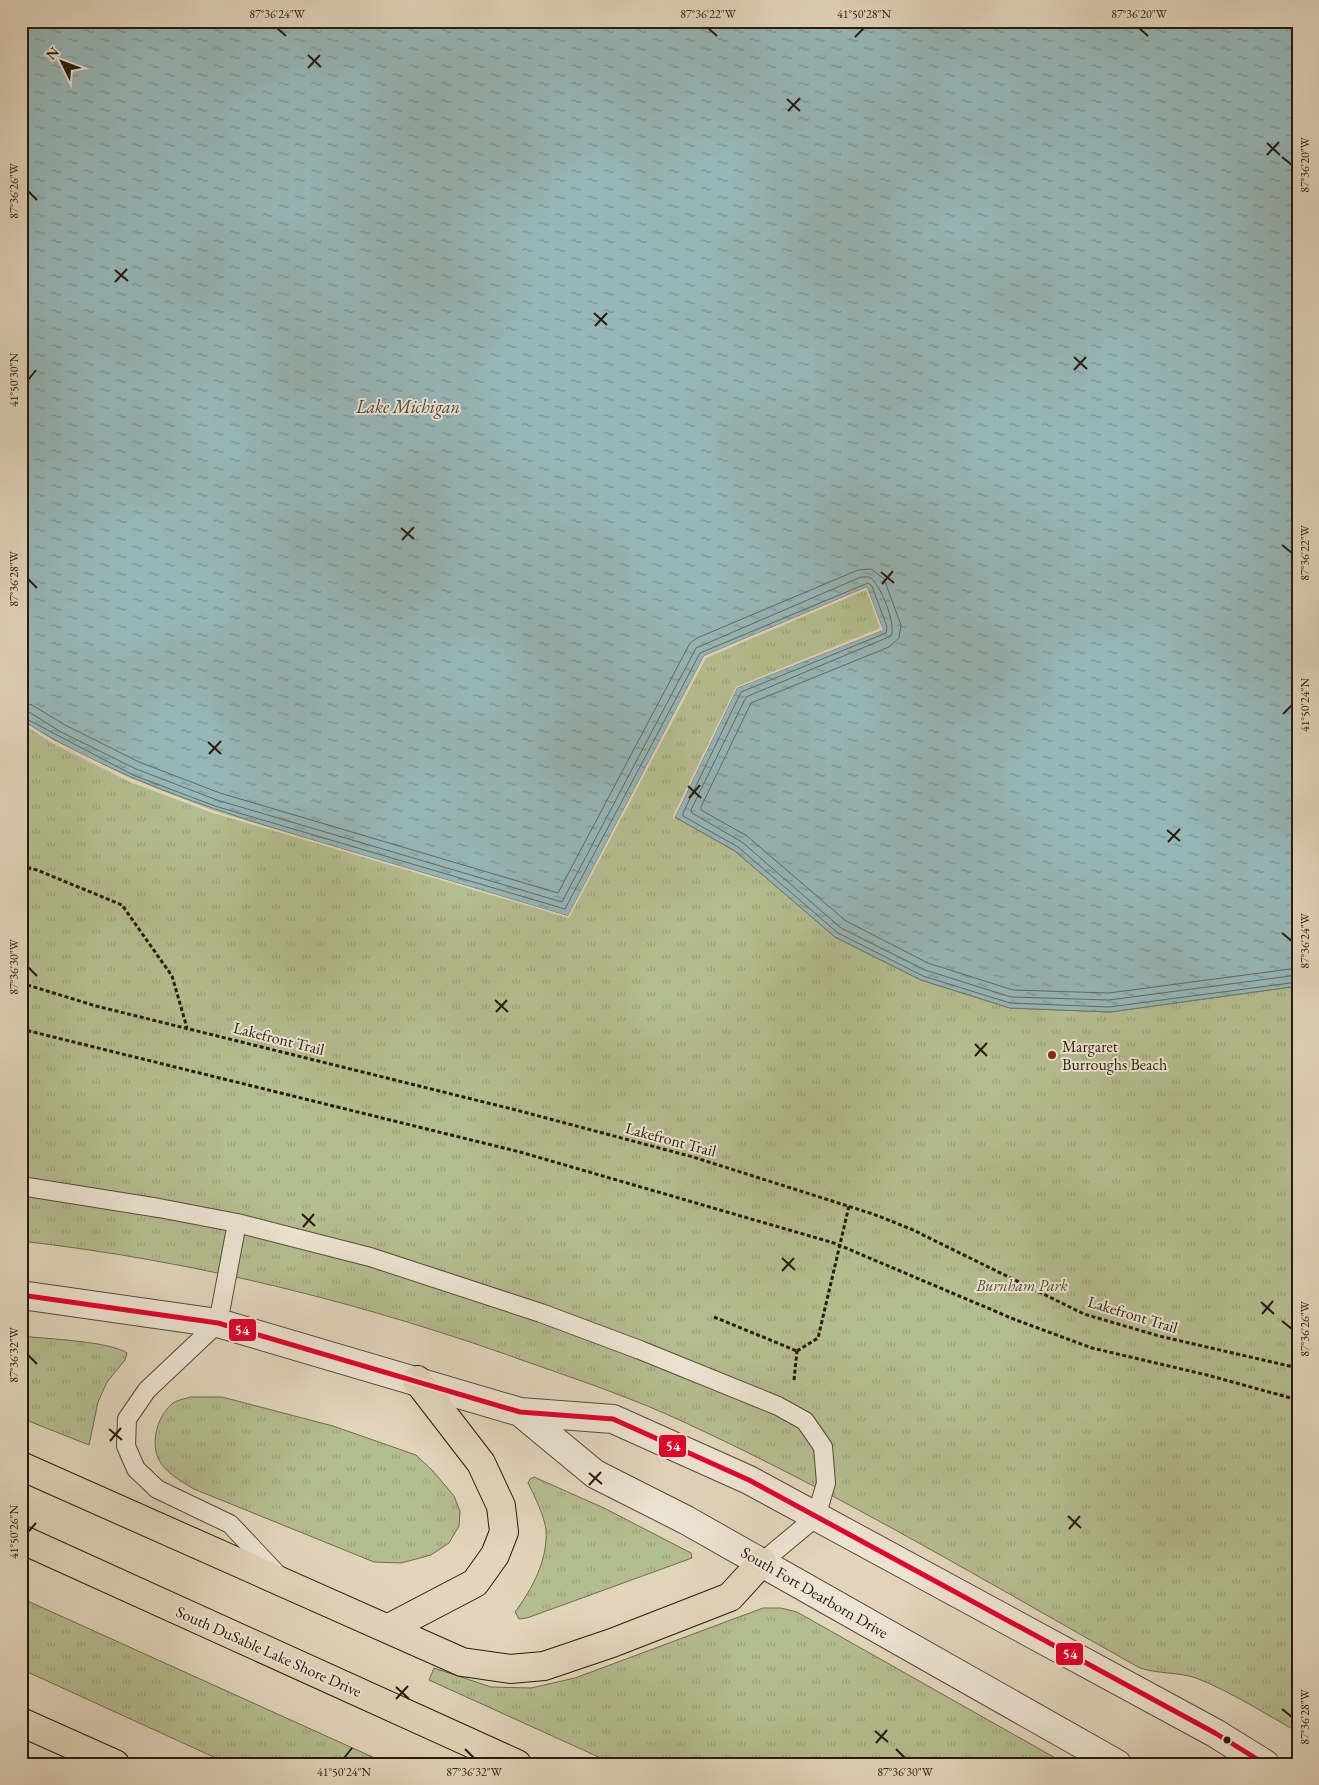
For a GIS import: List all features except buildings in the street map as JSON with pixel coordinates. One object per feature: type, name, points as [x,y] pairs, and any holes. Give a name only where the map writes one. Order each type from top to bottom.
[{"type":"highway","points":[[389,1628],[475,1583],[496,1555],[504,1532],[500,1506],[481,1463],[417,1380]]},
{"type":"highway","points":[[21,1466],[462,1662],[510,1669],[544,1666],[640,1632],[730,1597],[762,1562]]},
{"type":"highway","name":"South DuSable Lake Shore Drive","points":[[21,1539],[517,1764]]},
{"type":"highway","points":[[21,1722],[115,1764]]},
{"type":"street","name":"South Fort Dearborn Drive","points":[[21,1295],[218,1323],[417,1380],[520,1412],[613,1419],[749,1480],[1214,1734],[1265,1764]]},
{"type":"street","name":"South Fort Dearborn Drive","points":[[520,1412],[595,1474],[686,1520],[762,1562],[1117,1764]]},
{"type":"lane","points":[[21,1186],[159,1208],[237,1224],[370,1257],[507,1301],[640,1350],[778,1406],[806,1421],[823,1447],[826,1483],[816,1517],[762,1562]]},
{"type":"lane","points":[[237,1224],[218,1323],[147,1390],[127,1419],[126,1446],[136,1469],[157,1489],[230,1524],[289,1586]]},
{"type":"path","points":[[21,866],[37,870],[122,905],[172,976],[187,1028]]},
{"type":"path","name":"Lakefront Trail","points":[[21,983],[96,1006],[516,1110],[694,1157],[849,1206],[911,1229],[1084,1314],[1159,1336],[1298,1368]]},
{"type":"path","points":[[21,1030],[520,1152],[840,1246],[1016,1320],[1092,1348],[1207,1375],[1298,1400]]},
{"type":"path","points":[[714,1317],[797,1351],[818,1338],[849,1206]]},
{"type":"green space","name":"Burnham Park","points":[[867,587],[883,630],[675,817],[735,851],[835,937],[921,980],[1010,1008],[1110,1012],[1298,986],[1298,1732],[1235,1696],[1196,1678],[1140,1668],[859,1510],[744,1451],[630,1399],[471,1342],[345,1304],[217,1273],[152,1260],[21,1241],[21,720],[55,741],[704,656]]},
{"type":"green space","points":[[21,1336],[92,1343],[127,1353],[125,1360],[107,1382],[98,1402],[89,1445],[21,1418]]},
{"type":"green space","points":[[190,1397],[222,1397],[333,1426],[416,1455],[433,1471],[454,1496],[460,1511],[459,1526],[449,1543],[431,1555],[401,1563],[374,1562],[194,1489],[165,1468],[158,1458],[155,1444],[159,1422],[167,1409],[172,1404]]},
{"type":"green space","points":[[534,1477],[604,1508],[691,1553],[692,1558],[527,1618],[519,1619],[515,1612],[538,1574],[546,1541],[543,1518],[528,1483]]},
{"type":"green space","points":[[21,1598],[388,1764],[229,1764],[21,1669]]},
{"type":"green space","points":[[763,1608],[781,1608],[797,1612],[1066,1764],[614,1764],[429,1680],[434,1668],[491,1687],[531,1688],[575,1678]]},
{"type":"water","name":"Lake Michigan","points":[[21,21],[1298,21],[1298,986],[1110,1012],[1010,1008],[921,980],[835,937],[735,851],[675,817],[737,688],[883,630],[867,587],[704,656],[568,916],[294,834],[174,794],[97,762],[21,720]]},
{"type":"pier","points":[[867,587],[883,630],[737,688],[674,819],[673,816],[736,687],[880,628],[866,590],[706,658],[569,918],[213,813],[130,782],[54,744],[21,723],[21,720],[55,741],[132,779],[214,811],[568,916],[704,656]]},
{"type":"transit line","name":"54","points":[[21,1295],[218,1323],[520,1412],[613,1419],[749,1480],[1215,1733],[1265,1764]]},
{"type":"place","name":"Margaret Burroughs Beach","points":[[1052,1055]]}]
